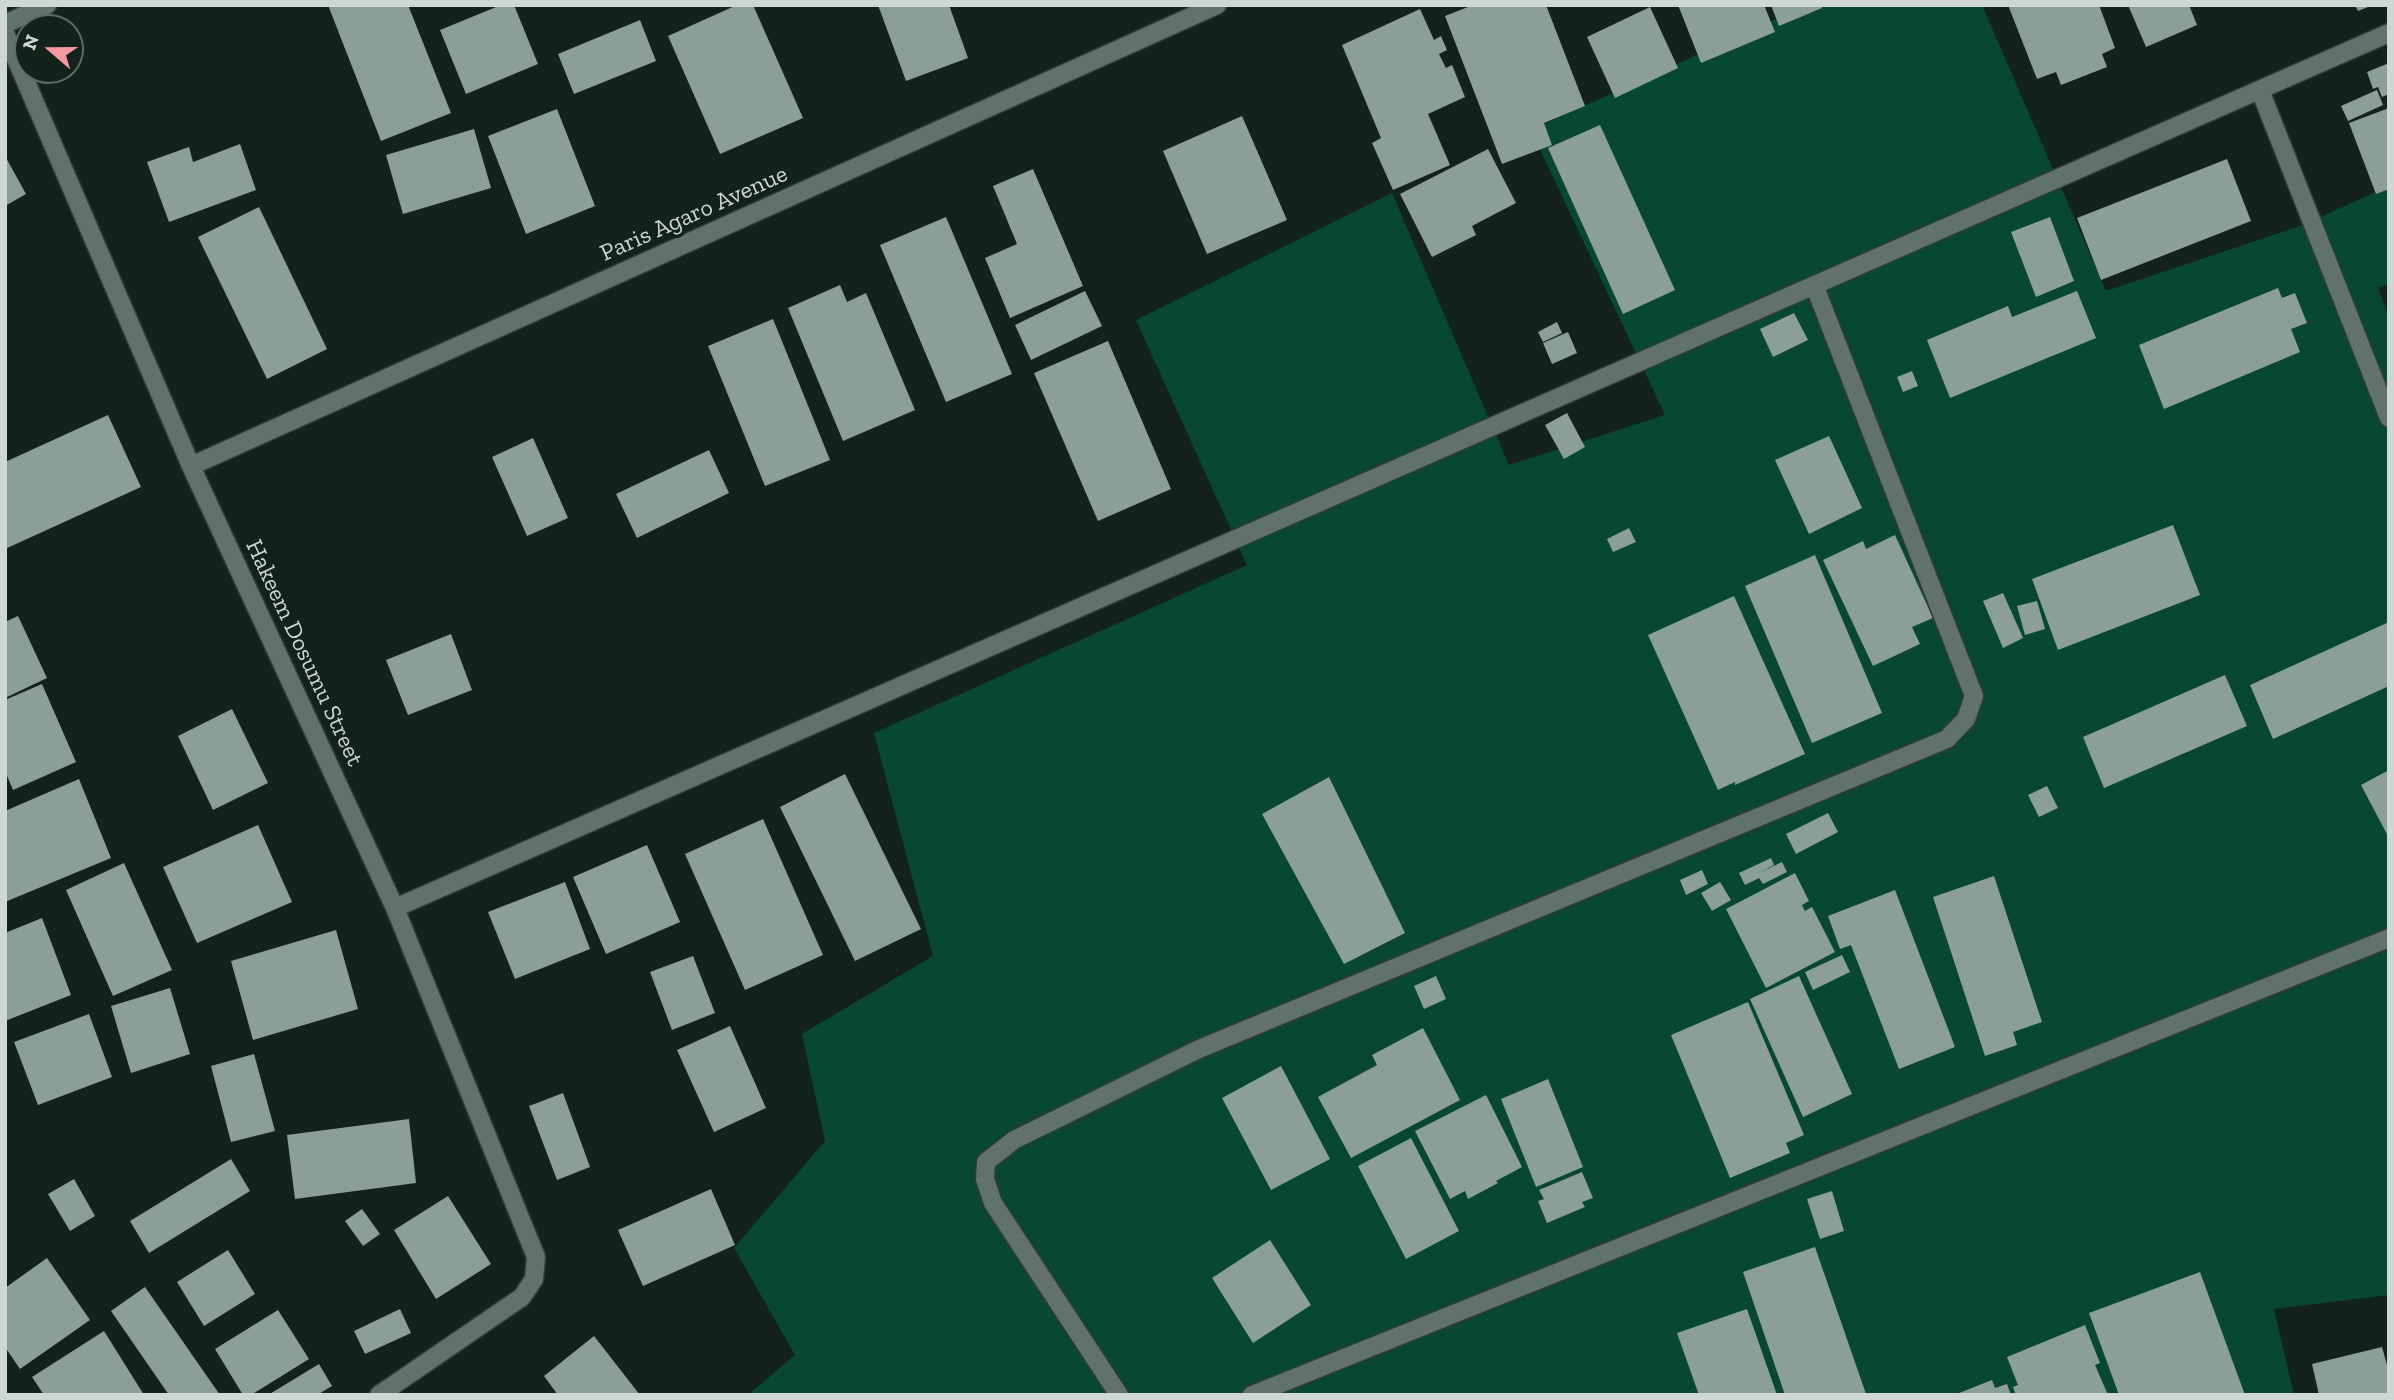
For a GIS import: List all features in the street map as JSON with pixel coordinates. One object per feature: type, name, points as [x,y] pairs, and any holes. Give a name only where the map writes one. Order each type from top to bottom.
[{"type":"street","points":[[5,24],[47,5]]},
{"type":"street","name":"Paris Agaro Avenue","points":[[191,466],[1217,5]]},
{"type":"street","name":"Hakeem Dosumu Street","points":[[5,33],[191,466],[395,908],[536,1257],[534,1279],[522,1297],[379,1395]]},
{"type":"street","points":[[395,908],[2389,33]]},
{"type":"street","points":[[2260,90],[2389,418]]},
{"type":"street","points":[[1119,1395],[993,1203],[985,1179],[986,1162],[1014,1140],[1199,1049],[1947,739],[1966,719],[1974,696],[1815,287]]},
{"type":"street","points":[[1252,1395],[2389,938]]},
{"type":"green space","points":[[1807,5],[1982,5],[2106,291],[2300,226],[2389,186],[2389,284],[2378,288],[2389,317],[2389,1295],[2274,1309],[2294,1395],[748,1395],[795,1355],[734,1248],[825,1141],[802,1034],[933,956],[874,733],[1247,565],[1136,320],[1392,193],[1509,465],[1665,415],[1531,130]]},
{"type":"building","points":[[328,5],[408,5],[451,113],[381,141]]},
{"type":"building","points":[[501,5],[514,5],[538,64],[466,94],[440,30]]},
{"type":"building","points":[[737,5],[753,5],[803,118],[720,154],[668,36]]},
{"type":"building","points":[[878,5],[949,5],[968,58],[906,81]]},
{"type":"building","points":[[1473,5],[1546,5],[1585,106],[1544,123],[1552,145],[1502,164],[1445,16]]},
{"type":"building","points":[[1678,5],[1764,5],[1775,32],[1701,63]]},
{"type":"building","points":[[1771,5],[1821,5],[1822,8],[1779,26]]},
{"type":"building","points":[[2008,5],[2099,5],[2115,48],[2102,54],[2107,67],[2061,85],[2056,72],[2037,79]]},
{"type":"building","points":[[2128,5],[2189,5],[2197,25],[2146,47]]},
{"type":"building","points":[[2355,5],[2373,5],[2358,11]]},
{"type":"building","points":[[1650,7],[1678,68],[1615,98],[1587,37]]},
{"type":"building","points":[[1420,9],[1434,40],[1441,36],[1447,50],[1439,54],[1446,68],[1452,65],[1465,97],[1428,114],[1450,165],[1393,190],[1372,143],[1381,138],[1342,45]]},
{"type":"building","points":[[640,20],[656,61],[574,94],[558,54]]},
{"type":"building","points":[[2389,63],[2389,94],[2382,97],[2378,87],[2373,89],[2367,72]]},
{"type":"building","points":[[2377,90],[2383,105],[2348,121],[2341,106]]},
{"type":"building","points":[[2389,108],[2389,189],[2376,194],[2349,123]]},
{"type":"building","points":[[557,109],[595,206],[526,234],[488,136]]},
{"type":"building","points":[[1242,116],[1287,220],[1207,254],[1163,151]]},
{"type":"building","points":[[1600,125],[1675,290],[1623,314],[1548,148]]},
{"type":"building","points":[[474,129],[491,188],[403,214],[386,155]]},
{"type":"building","points":[[240,144],[256,190],[169,222],[147,162],[189,147],[193,162]]},
{"type":"building","points":[[1488,149],[1516,203],[1472,226],[1476,235],[1432,257],[1400,194]]},
{"type":"building","points":[[5,156],[26,194],[5,206]]},
{"type":"building","points":[[2227,159],[2251,221],[2101,280],[2077,218]]},
{"type":"building","points":[[1033,169],[1083,286],[1010,318],[985,258],[1017,244],[993,186]]},
{"type":"building","points":[[259,207],[327,349],[267,379],[198,237]]},
{"type":"building","points":[[946,217],[1012,374],[946,402],[880,245]]},
{"type":"building","points":[[2050,217],[2074,281],[2036,297],[2011,232]]},
{"type":"building","points":[[840,285],[847,302],[866,293],[915,410],[843,441],[788,308]]},
{"type":"building","points":[[2278,288],[2282,298],[2295,293],[2307,323],[2291,329],[2300,352],[2164,409],[2139,345]]},
{"type":"building","points":[[1085,291],[1102,326],[1031,360],[1015,325]]},
{"type":"building","points":[[2077,291],[2096,338],[1950,398],[1927,340],[2008,306],[2012,317]]},
{"type":"building","points":[[1794,313],[1808,340],[1773,357],[1760,329]]},
{"type":"building","points":[[773,319],[830,460],[765,486],[708,346]]},
{"type":"building","points":[[1557,322],[1562,333],[1543,342],[1538,332]]},
{"type":"building","points":[[1568,332],[1577,353],[1552,364],[1543,343]]},
{"type":"building","points":[[1108,341],[1171,489],[1098,521],[1034,373]]},
{"type":"building","points":[[1912,371],[1918,386],[1903,392],[1897,377]]},
{"type":"building","points":[[1567,413],[1585,447],[1564,459],[1545,425]]},
{"type":"building","points":[[108,415],[141,487],[5,549],[5,462]]},
{"type":"building","points":[[1829,436],[1862,508],[1809,534],[1775,460]]},
{"type":"building","points":[[533,438],[568,518],[527,536],[492,457]]},
{"type":"building","points":[[709,450],[729,493],[637,538],[616,494]]},
{"type":"building","points":[[2173,525],[2200,595],[2058,650],[2032,579]]},
{"type":"building","points":[[1629,528],[1636,542],[1613,552],[1607,539]]},
{"type":"building","points":[[1895,535],[1933,618],[1912,627],[1920,644],[1873,666],[1823,560],[1863,541],[1866,549]]},
{"type":"building","points":[[1815,555],[1882,713],[1812,743],[1745,586]]},
{"type":"building","points":[[2003,593],[2023,638],[2003,648],[1983,601]]},
{"type":"building","points":[[1734,596],[1805,754],[1718,790],[1648,635]]},
{"type":"building","points":[[2037,601],[2045,629],[2025,635],[2017,606]]},
{"type":"building","points":[[18,616],[47,678],[5,698],[5,622]]},
{"type":"building","points":[[2389,622],[2389,686],[2273,739],[2250,685]]},
{"type":"building","points":[[451,634],[472,690],[408,715],[386,660]]},
{"type":"building","points":[[2225,675],[2247,726],[2104,788],[2083,737]]},
{"type":"building","points":[[42,684],[76,762],[13,790],[5,771],[5,700]]},
{"type":"building","points":[[232,709],[268,783],[213,810],[178,736]]},
{"type":"building","points":[[2389,770],[2389,838],[2361,785]]},
{"type":"building","points":[[845,774],[921,929],[855,961],[780,807]]},
{"type":"building","points":[[1329,777],[1405,933],[1344,964],[1262,814]]},
{"type":"building","points":[[79,779],[111,858],[5,902],[5,811]]},
{"type":"building","points":[[2047,786],[2058,808],[2039,817],[2028,795]]},
{"type":"building","points":[[1828,813],[1838,832],[1796,854],[1786,834]]},
{"type":"building","points":[[763,819],[823,955],[745,990],[685,854]]},
{"type":"building","points":[[258,825],[292,902],[197,943],[163,867]]},
{"type":"building","points":[[647,845],[680,922],[606,954],[573,877]]},
{"type":"building","points":[[1771,858],[1774,865],[1759,873],[1782,862],[1787,872],[1763,884],[1759,878],[1745,885],[1739,873]]},
{"type":"building","points":[[124,863],[172,970],[113,996],[66,890]]},
{"type":"building","points":[[1702,870],[1708,884],[1686,895],[1680,880]]},
{"type":"building","points":[[1795,873],[1809,901],[1802,905],[1805,911],[1812,907],[1835,952],[1766,988],[1726,909]]},
{"type":"building","points":[[1994,876],[2042,1022],[2013,1032],[2017,1045],[1985,1056],[1933,897]]},
{"type":"building","points":[[565,882],[590,949],[515,979],[488,912]]},
{"type":"building","points":[[1720,882],[1731,900],[1712,911],[1701,893]]},
{"type":"building","points":[[1895,890],[1955,1047],[1899,1069],[1851,945],[1840,949],[1828,916]]},
{"type":"building","points":[[42,918],[71,995],[5,1021],[5,933]]},
{"type":"building","points":[[336,930],[358,1009],[253,1040],[231,961]]},
{"type":"building","points":[[1842,955],[1850,972],[1813,990],[1805,972]]},
{"type":"building","points":[[693,956],[715,1013],[672,1030],[650,972]]},
{"type":"building","points":[[1436,976],[1446,999],[1424,1009],[1414,986]]},
{"type":"building","points":[[1799,976],[1852,1094],[1803,1117],[1750,999]]},
{"type":"building","points":[[170,988],[190,1054],[131,1073],[111,1006]]},
{"type":"building","points":[[1748,1002],[1804,1135],[1786,1143],[1790,1153],[1730,1178],[1671,1035]]},
{"type":"building","points":[[89,1014],[112,1077],[38,1105],[14,1042]]},
{"type":"building","points":[[730,1026],[766,1108],[714,1132],[677,1050]]},
{"type":"building","points":[[1423,1028],[1460,1100],[1351,1158],[1318,1097],[1377,1065],[1372,1055]]},
{"type":"building","points":[[254,1054],[275,1131],[231,1142],[211,1066]]},
{"type":"building","points":[[1281,1066],[1330,1159],[1271,1190],[1222,1098]]},
{"type":"building","points":[[1548,1079],[1583,1167],[1536,1187],[1501,1099]]},
{"type":"building","points":[[563,1093],[590,1167],[557,1180],[529,1106]]},
{"type":"building","points":[[1486,1095],[1522,1167],[1468,1199],[1465,1191],[1450,1199],[1415,1131]]},
{"type":"building","points":[[409,1119],[416,1183],[295,1199],[287,1135]]},
{"type":"building","points":[[1411,1138],[1459,1231],[1406,1259],[1358,1166]]},
{"type":"building","points":[[231,1159],[250,1191],[149,1253],[130,1221]]},
{"type":"building","points":[[1582,1172],[1593,1198],[1582,1202],[1585,1207],[1547,1223],[1538,1201],[1544,1199],[1539,1190]]},
{"type":"building","points":[[74,1179],[95,1216],[70,1231],[48,1194]]},
{"type":"building","points":[[711,1189],[735,1245],[643,1286],[618,1230]]},
{"type":"building","points":[[1832,1191],[1844,1231],[1820,1239],[1807,1199]]},
{"type":"building","points":[[448,1196],[491,1264],[436,1299],[394,1230]]},
{"type":"building","points":[[362,1209],[380,1234],[363,1246],[345,1221]]},
{"type":"building","points":[[1270,1240],[1311,1305],[1253,1343],[1212,1278]]},
{"type":"building","points":[[1815,1247],[1866,1394],[1785,1395],[1743,1272]]},
{"type":"building","points":[[228,1250],[255,1294],[204,1326],[177,1282]]},
{"type":"building","points":[[47,1258],[90,1320],[20,1369],[5,1347],[5,1288]]},
{"type":"building","points":[[2200,1272],[2245,1395],[2119,1395],[2089,1313]]},
{"type":"building","points":[[145,1287],[220,1395],[169,1395],[111,1311]]},
{"type":"building","points":[[400,1309],[411,1333],[365,1354],[354,1331]]},
{"type":"building","points":[[1747,1309],[1777,1395],[1699,1395],[1677,1333]]},
{"type":"building","points":[[278,1310],[309,1359],[251,1395],[243,1395],[215,1349]]},
{"type":"building","points":[[2085,1325],[2100,1363],[2095,1365],[2108,1395],[2016,1395],[2013,1387],[2018,1385],[2007,1357]]},
{"type":"building","points":[[104,1331],[144,1395],[44,1395],[32,1377]]},
{"type":"building","points":[[594,1336],[640,1395],[558,1395],[544,1376]]},
{"type":"building","points":[[2382,1347],[2389,1372],[2389,1395],[2319,1395],[2312,1364]]},
{"type":"building","points":[[319,1364],[332,1386],[317,1395],[268,1395]]},
{"type":"building","points":[[1992,1380],[1995,1388],[2007,1384],[2011,1395],[1954,1395]]}]
